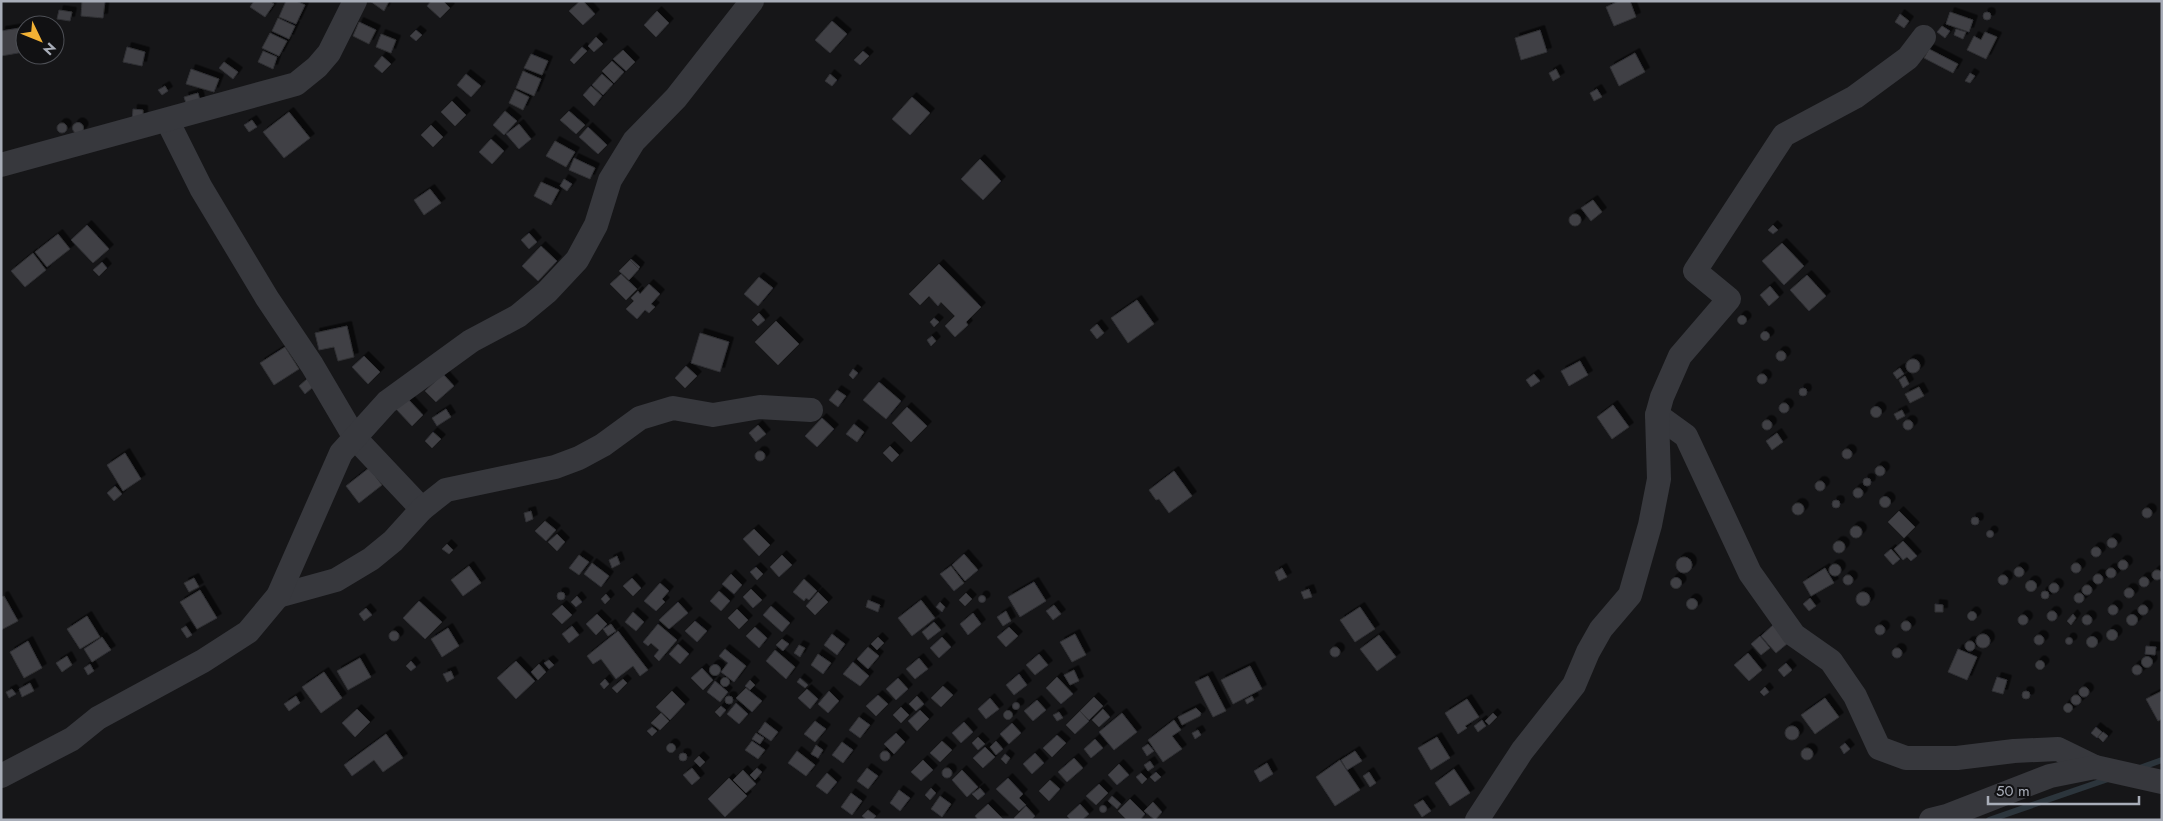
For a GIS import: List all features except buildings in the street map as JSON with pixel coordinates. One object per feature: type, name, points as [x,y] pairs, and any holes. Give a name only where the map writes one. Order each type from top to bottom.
[{"type":"street","points":[[1,165],[296,84],[317,67],[329,53],[355,1]]},
{"type":"street","points":[[1,776],[72,739],[98,718],[202,661],[248,632],[278,596],[341,453],[387,402],[472,341],[518,316],[547,292],[577,260],[596,225],[610,180],[634,141],[676,98],[752,1]]},
{"type":"street","points":[[1477,820],[1522,751],[1574,685],[1588,652],[1601,629],[1630,595],[1650,525],[1658,479],[1657,415],[1662,396],[1680,356],[1729,299],[1695,271],[1784,135],[1855,97],[1908,58],[1924,37]]},
{"type":"street","points":[[167,120],[201,188],[267,298],[312,365],[355,438],[422,509]]},
{"type":"street","points":[[278,596],[336,580],[371,559],[393,541],[422,509],[446,490],[554,468],[579,458],[603,445],[640,418],[673,408],[713,415],[760,407],[811,410]]},
{"type":"street","points":[[1657,415],[1686,436],[1750,573],[1794,635],[1831,662],[1855,696],[1879,748],[1906,758],[1958,758],[2014,751],[2058,749],[2095,767],[2162,782]]},
{"type":"street","points":[[1930,820],[1947,816],[2050,776],[2095,767]]},
{"type":"waterway","points":[[2137,769],[2162,760]]},
{"type":"waterway","points":[[1989,820],[2111,778]]}]
